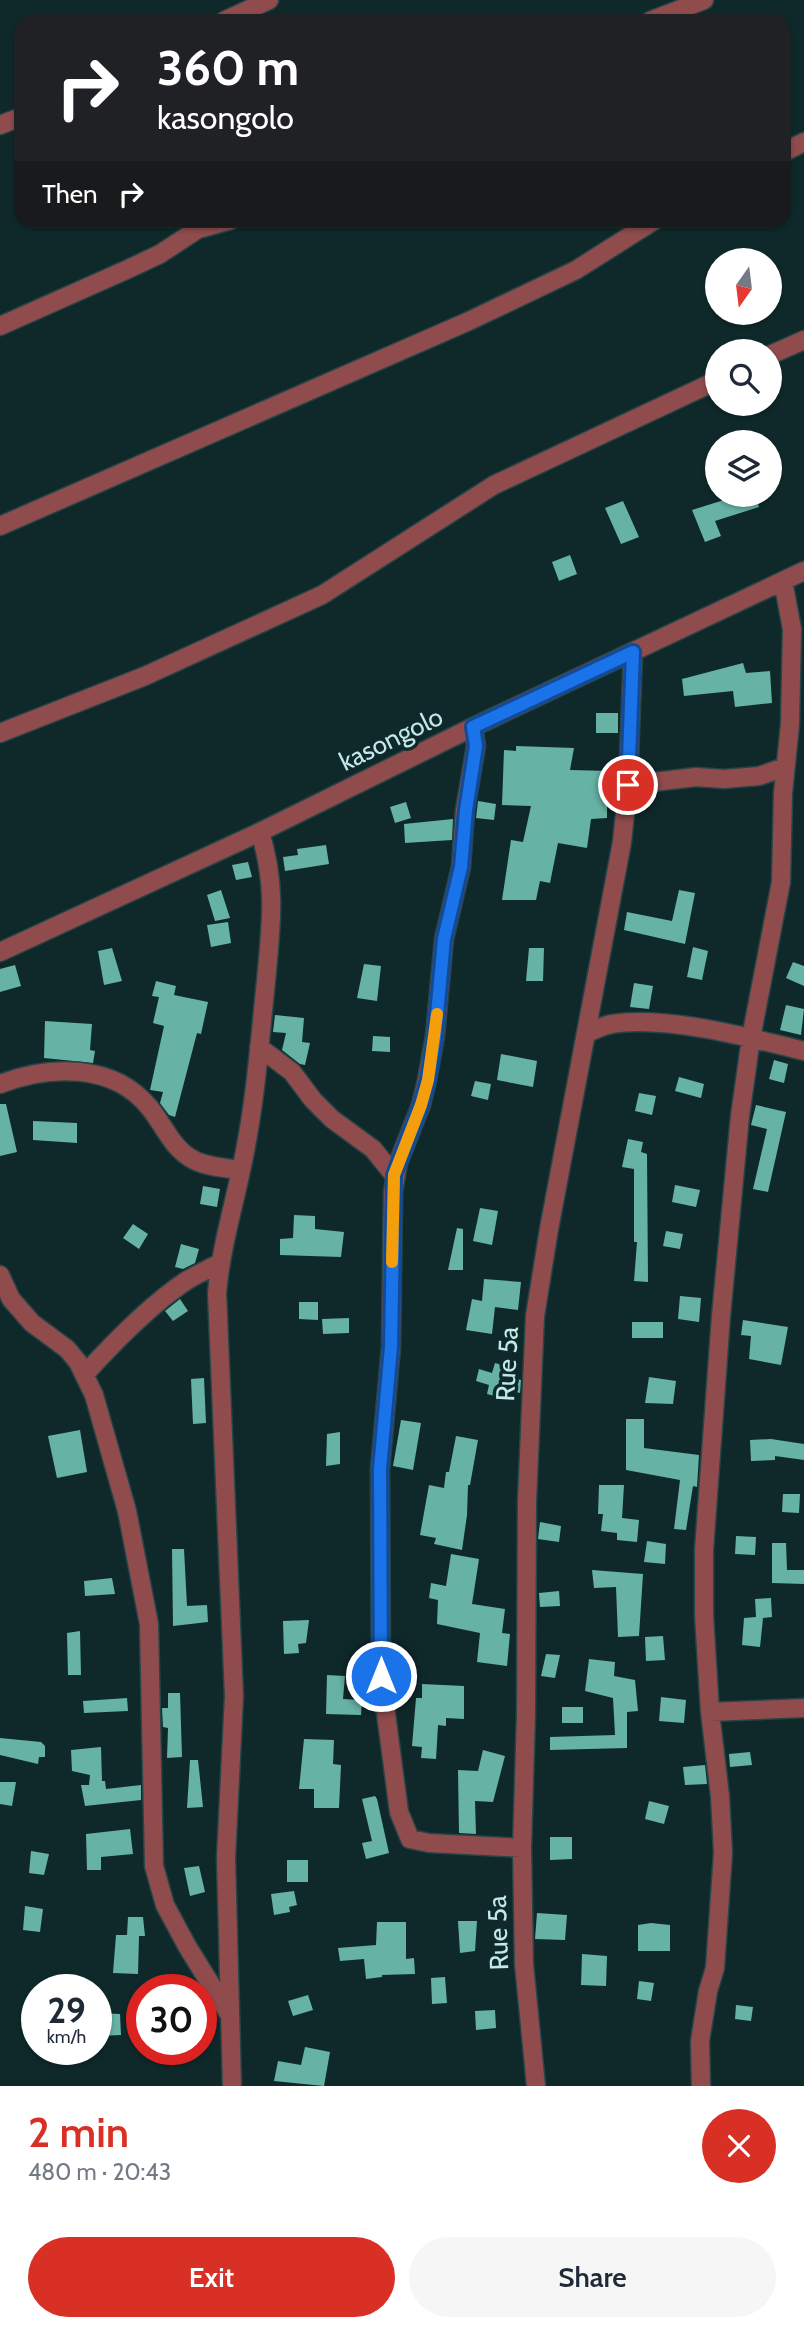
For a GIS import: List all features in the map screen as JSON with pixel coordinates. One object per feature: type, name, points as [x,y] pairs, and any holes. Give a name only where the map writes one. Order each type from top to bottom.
[{"type":"street","points":[[239,14],[269,0]]},
{"type":"street","points":[[668,14],[705,0]]},
{"type":"street","points":[[0,326],[160,254],[202,228]]},
{"type":"street","points":[[0,526],[469,321],[576,270],[642,228]]},
{"type":"street","points":[[782,350],[804,340]]},
{"type":"street","points":[[0,733],[145,676],[322,596],[494,485],[705,386]]},
{"type":"street","name":"kasongolo","points":[[0,952],[260,832],[473,727],[804,571]]},
{"type":"street","points":[[701,2086],[700,2040],[708,1991],[715,1968],[723,1853],[720,1796],[710,1712],[704,1550],[721,1317],[740,1116],[751,1038],[781,882],[785,767],[791,713],[792,629],[783,581]]},
{"type":"street","name":"Rue 5a","points":[[537,2086],[524,1964],[522,1848],[527,1501],[535,1316],[618,864],[628,785],[633,652]]},
{"type":"street","points":[[473,727],[476,746],[461,867],[444,939],[428,1080],[394,1175],[391,1347],[380,1469],[381,1676],[398,1812],[406,1833],[416,1842],[522,1848]]},
{"type":"street","points":[[628,785],[695,778],[759,776],[785,767]]},
{"type":"street","points":[[237,2085],[229,2014],[226,1858],[234,1696],[217,1315],[220,1263],[241,1170],[260,1047],[273,893],[272,876],[260,832]]},
{"type":"street","points":[[587,1033],[610,1024],[627,1022],[674,1025],[751,1038],[804,1051]]},
{"type":"street","points":[[260,1047],[292,1072],[313,1100],[332,1118],[373,1149],[394,1175]]},
{"type":"street","points":[[0,1084],[41,1072],[76,1070],[108,1078],[130,1089],[147,1104],[178,1149],[194,1160],[241,1170]]},
{"type":"street","points":[[85,1374],[155,1306],[186,1281],[220,1263]]},
{"type":"street","points":[[0,1275],[12,1299],[32,1323],[67,1349],[85,1374],[94,1395],[127,1511],[149,1624],[154,1866],[165,1905],[229,2014]]},
{"type":"street","points":[[710,1712],[804,1708]]},
{"type":"building","points":[[623,501],[639,537],[621,544],[605,508]]},
{"type":"building","points":[[705,506],[759,507],[715,521],[721,536],[705,542],[692,510]]},
{"type":"building","points":[[570,555],[577,574],[559,581],[552,562]]},
{"type":"building","points":[[743,663],[746,673],[770,671],[772,703],[735,707],[733,691],[684,696],[682,679]]},
{"type":"building","points":[[596,713],[618,713],[618,733],[596,733]]},
{"type":"building","points":[[516,746],[574,748],[570,770],[610,771],[610,794],[616,794],[614,807],[607,806],[607,818],[591,819],[587,848],[558,843],[550,883],[540,881],[536,900],[502,900],[511,840],[523,842],[531,806],[502,805],[504,750],[516,751]]},
{"type":"building","points":[[478,801],[496,804],[494,820],[476,818]]},
{"type":"building","points":[[406,802],[411,818],[395,823],[390,807]]},
{"type":"building","points":[[453,819],[452,840],[405,843],[404,824]]},
{"type":"building","points":[[326,845],[329,864],[285,871],[283,857],[298,855],[297,849]]},
{"type":"building","points":[[248,862],[252,877],[236,880],[232,865]]},
{"type":"building","points":[[221,890],[230,918],[215,921],[207,895]]},
{"type":"building","points":[[679,890],[695,893],[685,944],[624,930],[627,912],[672,921]]},
{"type":"building","points":[[228,922],[231,943],[211,947],[207,925]]},
{"type":"building","points":[[693,947],[708,951],[702,980],[687,977]]},
{"type":"building","points":[[112,948],[122,981],[104,985],[98,951]]},
{"type":"building","points":[[529,948],[544,948],[543,981],[526,981]]},
{"type":"building","points":[[793,962],[804,966],[804,986],[786,978]]},
{"type":"building","points":[[364,964],[381,966],[377,1001],[357,998]]},
{"type":"building","points":[[15,965],[21,986],[0,992],[0,969]]},
{"type":"building","points":[[156,981],[176,986],[174,995],[208,1002],[175,1117],[169,1115],[160,1103],[163,1092],[150,1090],[164,1026],[153,1023],[159,997],[152,996]]},
{"type":"building","points":[[634,983],[653,986],[649,1009],[630,1007]]},
{"type":"building","points":[[786,1005],[804,1009],[801,1035],[780,1030]]},
{"type":"building","points":[[275,1015],[304,1018],[302,1042],[310,1043],[305,1065],[282,1050],[286,1033],[273,1032]]},
{"type":"building","points":[[45,1021],[92,1024],[90,1050],[95,1051],[93,1063],[44,1058]]},
{"type":"building","points":[[373,1036],[390,1037],[390,1052],[372,1051]]},
{"type":"building","points":[[501,1054],[537,1061],[533,1087],[497,1080]]},
{"type":"building","points":[[774,1060],[788,1064],[784,1083],[769,1079]]},
{"type":"building","points":[[679,1077],[704,1084],[701,1098],[675,1091]]},
{"type":"building","points":[[475,1081],[491,1084],[488,1100],[471,1096]]},
{"type":"building","points":[[639,1093],[656,1096],[652,1115],[635,1111]]},
{"type":"building","points":[[0,1104],[6,1104],[17,1152],[0,1156]]},
{"type":"building","points":[[756,1105],[786,1112],[768,1192],[753,1189],[767,1129],[751,1125]]},
{"type":"building","points":[[33,1121],[77,1123],[77,1143],[33,1140]]},
{"type":"building","points":[[628,1139],[643,1142],[641,1152],[647,1154],[648,1282],[634,1281],[637,1242],[634,1242],[634,1169],[622,1167]]},
{"type":"building","points":[[675,1185],[700,1190],[696,1207],[672,1202]]},
{"type":"building","points":[[203,1186],[220,1189],[217,1207],[200,1204]]},
{"type":"building","points":[[480,1208],[498,1211],[492,1245],[473,1241]]},
{"type":"building","points":[[294,1215],[315,1216],[315,1229],[344,1232],[341,1257],[280,1255],[280,1239],[293,1238]]},
{"type":"building","points":[[133,1224],[148,1234],[139,1249],[123,1238]]},
{"type":"building","points":[[457,1228],[463,1229],[463,1270],[448,1270]]},
{"type":"building","points":[[666,1231],[683,1234],[680,1249],[663,1246]]},
{"type":"building","points":[[181,1244],[199,1249],[195,1263],[183,1269],[175,1267]]},
{"type":"building","points":[[484,1279],[521,1282],[518,1310],[495,1307],[492,1334],[466,1330],[472,1299],[482,1301]]},
{"type":"building","points":[[680,1296],[701,1298],[699,1322],[678,1319]]},
{"type":"building","points":[[180,1299],[188,1311],[173,1321],[165,1311]]},
{"type":"building","points":[[299,1302],[318,1302],[318,1320],[299,1319]]},
{"type":"building","points":[[349,1318],[349,1333],[323,1334],[322,1319]]},
{"type":"building","points":[[743,1320],[788,1327],[781,1365],[749,1359],[751,1336],[741,1335]]},
{"type":"building","points":[[632,1322],[663,1322],[663,1338],[632,1338]]},
{"type":"building","points":[[495,1363],[509,1367],[507,1376],[521,1380],[520,1393],[505,1389],[502,1398],[487,1394],[489,1385],[476,1381],[479,1369],[492,1373]]},
{"type":"building","points":[[649,1377],[676,1381],[673,1404],[645,1403]]},
{"type":"building","points":[[204,1378],[206,1423],[193,1424],[191,1379]]},
{"type":"building","points":[[626,1419],[644,1419],[644,1448],[699,1455],[697,1487],[693,1486],[686,1530],[674,1529],[680,1480],[626,1470]]},
{"type":"building","points":[[401,1420],[421,1423],[413,1470],[393,1466]]},
{"type":"building","points":[[80,1430],[87,1472],[57,1478],[48,1436]]},
{"type":"building","points":[[340,1432],[340,1464],[326,1466],[327,1434]]},
{"type":"building","points":[[456,1436],[478,1440],[468,1485],[462,1550],[434,1544],[436,1538],[420,1535],[429,1485],[444,1488]]},
{"type":"building","points":[[771,1439],[804,1444],[804,1460],[775,1456],[775,1460],[751,1461],[750,1440]]},
{"type":"building","points":[[599,1485],[624,1485],[622,1518],[639,1520],[637,1542],[617,1540],[617,1533],[601,1531],[603,1514],[598,1514]]},
{"type":"building","points":[[783,1494],[800,1494],[799,1513],[782,1512]]},
{"type":"building","points":[[540,1522],[561,1526],[559,1542],[538,1539]]},
{"type":"building","points":[[736,1536],[756,1537],[755,1555],[735,1554]]},
{"type":"building","points":[[647,1541],[666,1544],[665,1564],[644,1562]]},
{"type":"building","points":[[772,1543],[786,1543],[787,1570],[804,1570],[804,1584],[772,1583]]},
{"type":"building","points":[[172,1549],[184,1549],[187,1606],[207,1605],[208,1622],[173,1626]]},
{"type":"building","points":[[451,1554],[479,1559],[472,1604],[505,1609],[502,1633],[510,1634],[507,1666],[477,1662],[480,1633],[437,1624],[438,1600],[429,1598],[431,1583],[446,1586]]},
{"type":"building","points":[[592,1570],[643,1574],[639,1636],[618,1637],[616,1587],[594,1588]]},
{"type":"building","points":[[112,1578],[115,1594],[85,1596],[84,1581]]},
{"type":"building","points":[[559,1591],[560,1606],[540,1607],[539,1593]]},
{"type":"building","points":[[771,1598],[772,1617],[763,1618],[760,1647],[742,1645],[744,1618],[756,1617],[755,1599]]},
{"type":"building","points":[[309,1620],[306,1643],[298,1644],[299,1653],[284,1654],[283,1621]]},
{"type":"building","points":[[80,1631],[81,1675],[68,1675],[67,1633]]},
{"type":"building","points":[[663,1636],[665,1660],[646,1661],[645,1637]]},
{"type":"building","points":[[546,1654],[560,1655],[555,1678],[541,1676]]},
{"type":"building","points":[[589,1659],[615,1662],[614,1676],[635,1680],[638,1711],[627,1712],[627,1748],[550,1750],[550,1737],[615,1735],[613,1698],[585,1691]]},
{"type":"building","points":[[327,1675],[345,1676],[343,1699],[362,1700],[361,1715],[326,1714]]},
{"type":"building","points":[[422,1684],[464,1686],[464,1719],[446,1718],[446,1726],[438,1725],[436,1759],[421,1758],[422,1747],[412,1746],[416,1698],[422,1698]]},
{"type":"building","points":[[168,1693],[180,1693],[182,1757],[167,1758],[168,1728],[163,1727],[162,1708],[168,1708]]},
{"type":"building","points":[[661,1697],[686,1700],[684,1723],[659,1721]]},
{"type":"building","points":[[127,1698],[128,1711],[84,1713],[83,1701]]},
{"type":"building","points":[[562,1707],[583,1707],[583,1723],[562,1723]]},
{"type":"building","points":[[0,1738],[41,1742],[45,1746],[45,1757],[39,1757],[38,1764],[0,1755]]},
{"type":"building","points":[[304,1739],[334,1740],[333,1764],[341,1765],[339,1808],[314,1808],[314,1789],[299,1789]]},
{"type":"building","points":[[101,1747],[102,1781],[105,1781],[106,1789],[141,1785],[141,1800],[85,1806],[81,1785],[89,1785],[90,1775],[72,1771],[71,1750]]},
{"type":"building","points":[[483,1750],[505,1756],[493,1802],[475,1801],[476,1834],[459,1833],[458,1770],[478,1771]]},
{"type":"building","points":[[750,1752],[752,1765],[730,1767],[729,1754]]},
{"type":"building","points":[[190,1760],[198,1760],[203,1807],[187,1808]]},
{"type":"building","points":[[705,1765],[707,1784],[685,1785],[683,1767]]},
{"type":"building","points":[[0,1782],[16,1782],[12,1806],[0,1804]]},
{"type":"building","points":[[375,1796],[389,1853],[366,1859],[362,1843],[372,1841],[362,1799]]},
{"type":"building","points":[[649,1801],[669,1806],[664,1824],[645,1819]]},
{"type":"building","points":[[130,1829],[133,1854],[101,1857],[101,1870],[87,1870],[86,1834]]},
{"type":"building","points":[[550,1837],[572,1837],[572,1859],[550,1860]]},
{"type":"building","points":[[31,1851],[49,1854],[44,1875],[29,1873]]},
{"type":"building","points":[[287,1860],[308,1860],[308,1882],[287,1882]]},
{"type":"building","points":[[199,1866],[205,1892],[190,1896],[184,1868]]},
{"type":"building","points":[[294,1891],[297,1905],[289,1907],[290,1912],[274,1915],[271,1894]]},
{"type":"building","points":[[25,1906],[43,1909],[40,1932],[23,1930]]},
{"type":"building","points":[[537,1913],[567,1915],[565,1940],[535,1939]]},
{"type":"building","points":[[128,1917],[143,1917],[145,1936],[139,1936],[138,1974],[113,1973],[116,1935],[127,1935]]},
{"type":"building","points":[[458,1921],[477,1921],[475,1951],[460,1953]]},
{"type":"building","points":[[377,1922],[406,1922],[406,1959],[414,1958],[415,1974],[382,1975],[366,1979],[364,1959],[340,1961],[338,1948],[376,1945]]},
{"type":"building","points":[[638,1925],[670,1925],[670,1951],[638,1951]]},
{"type":"building","points":[[582,1954],[607,1956],[606,1986],[581,1985]]},
{"type":"building","points":[[445,1977],[447,2003],[432,2004],[431,1978]]},
{"type":"building","points":[[639,1981],[654,1983],[651,2001],[637,1999]]},
{"type":"building","points":[[308,1995],[313,2010],[293,2016],[288,2001]]},
{"type":"building","points":[[736,2005],[753,2007],[751,2021],[735,2019]]},
{"type":"building","points":[[495,2010],[496,2028],[476,2030],[475,2011]]},
{"type":"building","points":[[112,2014],[120,2014],[121,2035],[112,2035]]},
{"type":"building","points":[[305,2047],[330,2052],[324,2086],[274,2081],[278,2061],[301,2065]]},
{"type":"slow traffic","points":[[392,1262],[394,1175],[428,1080],[437,1014]]},
{"type":"route","points":[[381,1676],[380,1469],[391,1347],[394,1175],[428,1080],[444,939],[461,867],[476,746],[473,727],[633,652],[628,785]]}]
